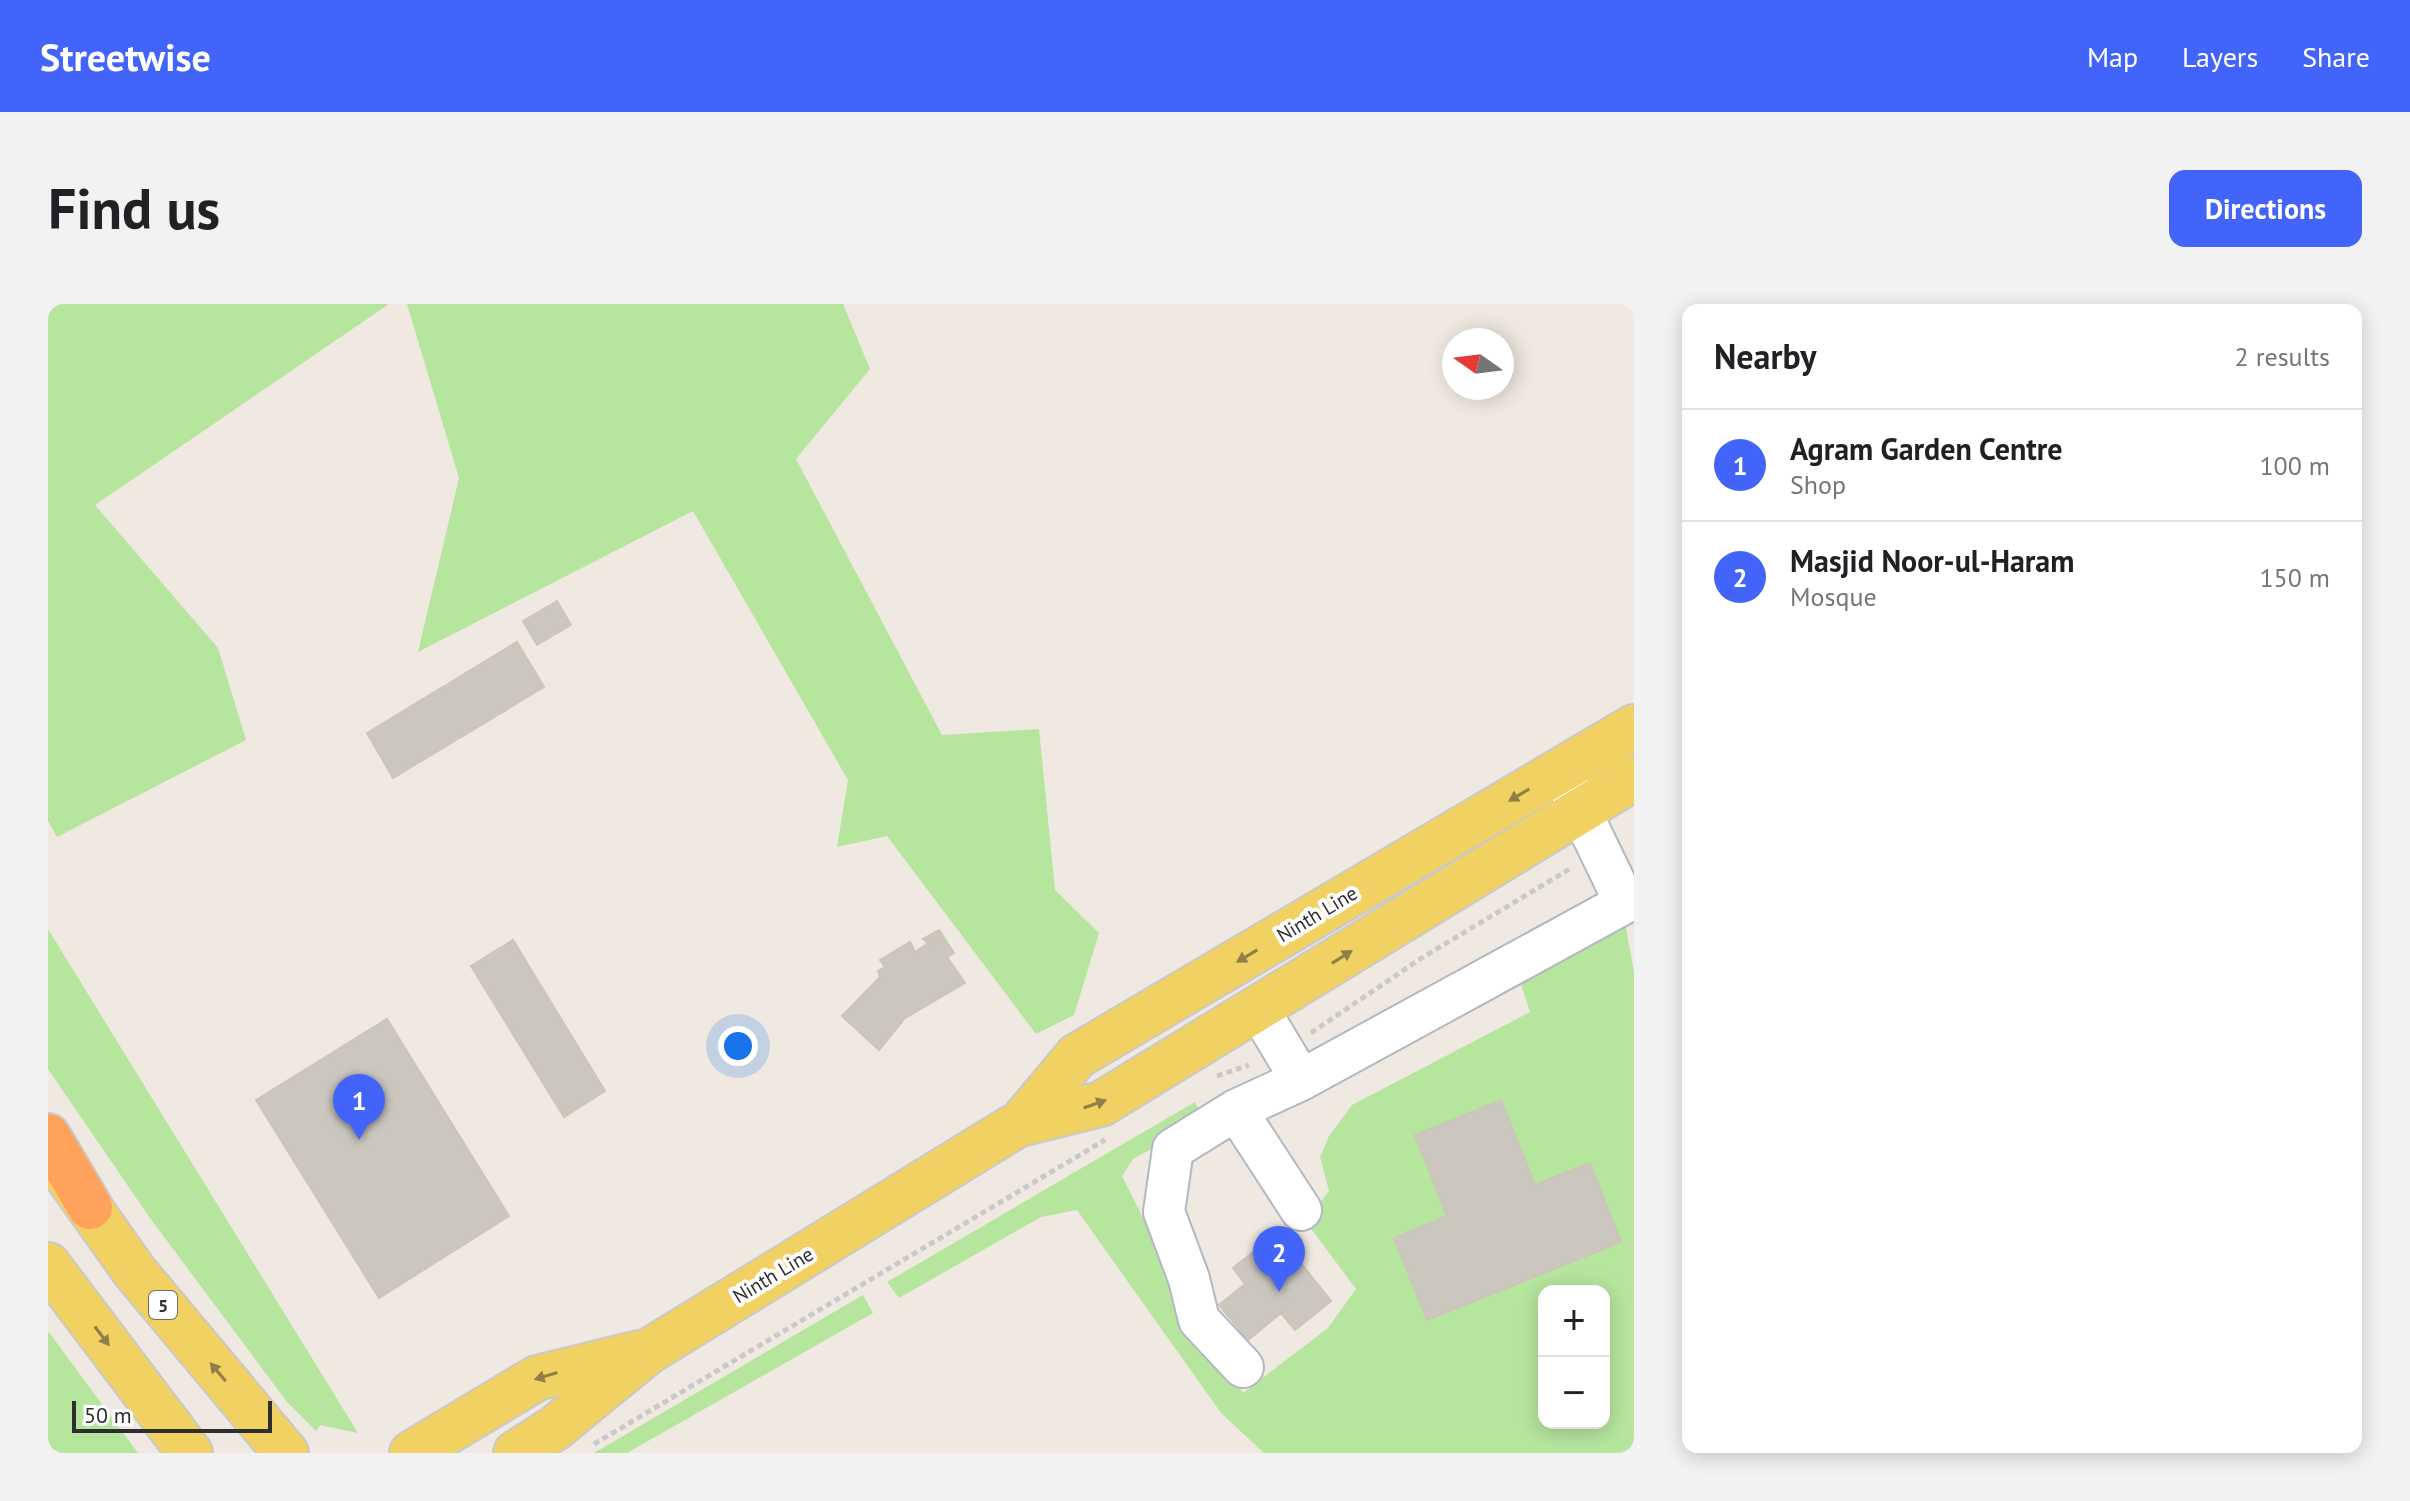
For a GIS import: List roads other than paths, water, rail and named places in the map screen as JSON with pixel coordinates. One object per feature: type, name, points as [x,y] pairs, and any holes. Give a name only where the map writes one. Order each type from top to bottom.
[{"type":"highway","points":[[48,1136],[90,1207]]},
{"type":"main road","name":"Ninth Line","points":[[1020,1124],[1077,1056],[1634,727]]},
{"type":"main road","name":"Ninth Line","points":[[516,1453],[555,1428],[649,1351],[1020,1124],[1101,1104],[1634,778]]},
{"type":"main road","name":"5","points":[[48,1152],[135,1272],[286,1453]]},
{"type":"main road","points":[[48,1265],[190,1453]]},
{"type":"main road","name":"Ninth Line","points":[[412,1453],[537,1378],[649,1351]]},
{"type":"lane","points":[[1243,1367],[1199,1320],[1189,1279],[1164,1212],[1173,1149],[1236,1110],[1292,1066],[1625,903],[1561,770]]},
{"type":"lane","points":[[1258,1008],[1292,1066]]},
{"type":"lane","points":[[1236,1110],[1301,1210]]},
{"type":"place","name":"Agram Garden Centre","points":[[359,1140]]},
{"type":"place","name":"Masjid Noor-ul-Haram","points":[[1279,1292]]}]
